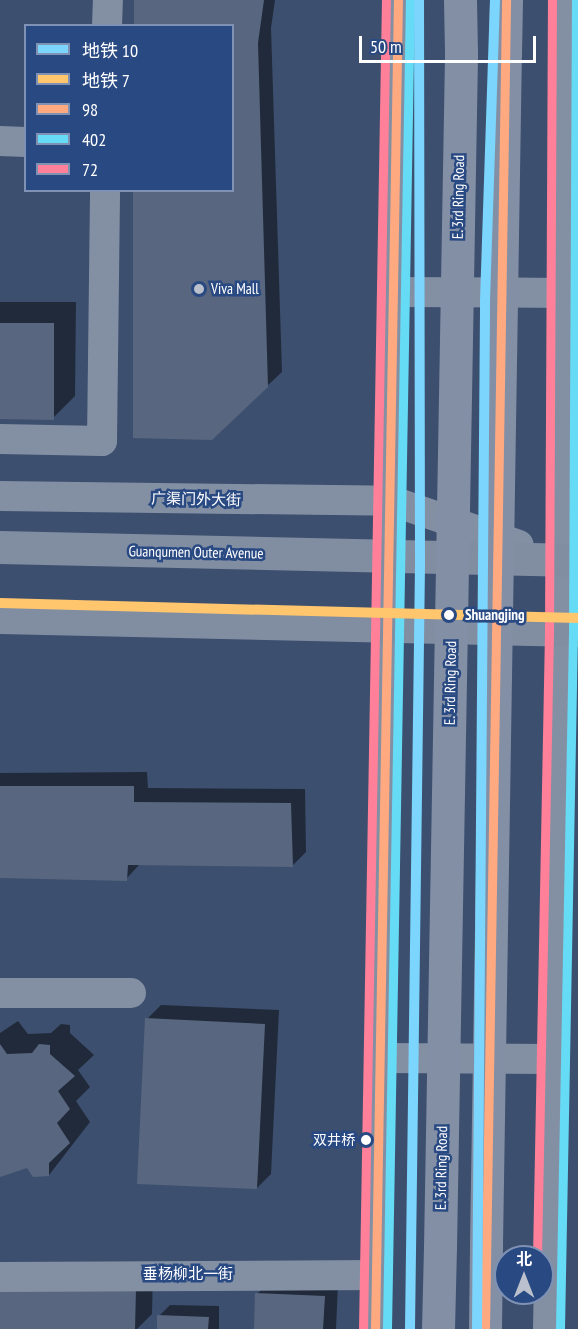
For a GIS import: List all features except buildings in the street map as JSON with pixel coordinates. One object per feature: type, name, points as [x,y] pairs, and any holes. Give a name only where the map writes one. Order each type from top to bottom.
[{"type":"highway","name":"E. 3rd Ring Road","points":[[438,1329],[461,52],[460,0]]},
{"type":"highway","points":[[485,1329],[506,0]]},
{"type":"main road","name":"Guanqumen Outer Avenue","points":[[0,547],[569,560]]},
{"type":"main road","points":[[0,617],[389,628],[570,630]]},
{"type":"street","points":[[107,24],[108,0]]},
{"type":"street","points":[[375,1329],[392,501],[398,0]]},
{"type":"street","points":[[548,1329],[554,1059],[570,630],[563,294],[564,0]]},
{"type":"street","points":[[0,141],[24,142]]},
{"type":"street","points":[[0,439],[102,441],[105,192]]},
{"type":"street","points":[[393,292],[563,294]]},
{"type":"street","name":"广渠门外大街","points":[[0,496],[392,501],[569,560]]},
{"type":"street","points":[[0,993],[131,993]]},
{"type":"street","points":[[380,1058],[554,1059]]},
{"type":"street","name":"垂杨柳北一街","points":[[0,1277],[376,1275]]},
{"type":"metro line","name":"10","points":[[410,1329],[420,560],[419,0]]},
{"type":"metro line","name":"10","points":[[477,1329],[485,301],[495,0]]},
{"type":"metro line","name":"7","points":[[0,603],[578,618]]},
{"type":"transit line","name":"72","points":[[363,1329],[386,0]]},
{"type":"transit line","name":"98","points":[[375,1329],[398,0]]},
{"type":"transit line","name":"402","points":[[387,1329],[410,0]]},
{"type":"transit line","name":"98","points":[[485,1329],[506,0]]},
{"type":"transit line","name":"72","points":[[537,1245],[549,630],[552,0]]},
{"type":"transit line","name":"402","points":[[560,1329],[573,630],[576,0]]},
{"type":"place","name":"Viva Mall","points":[[199,289]]},
{"type":"place","name":"Shuangjing","points":[[449,615]]},
{"type":"place","name":"双井桥","points":[[366,1140]]}]
